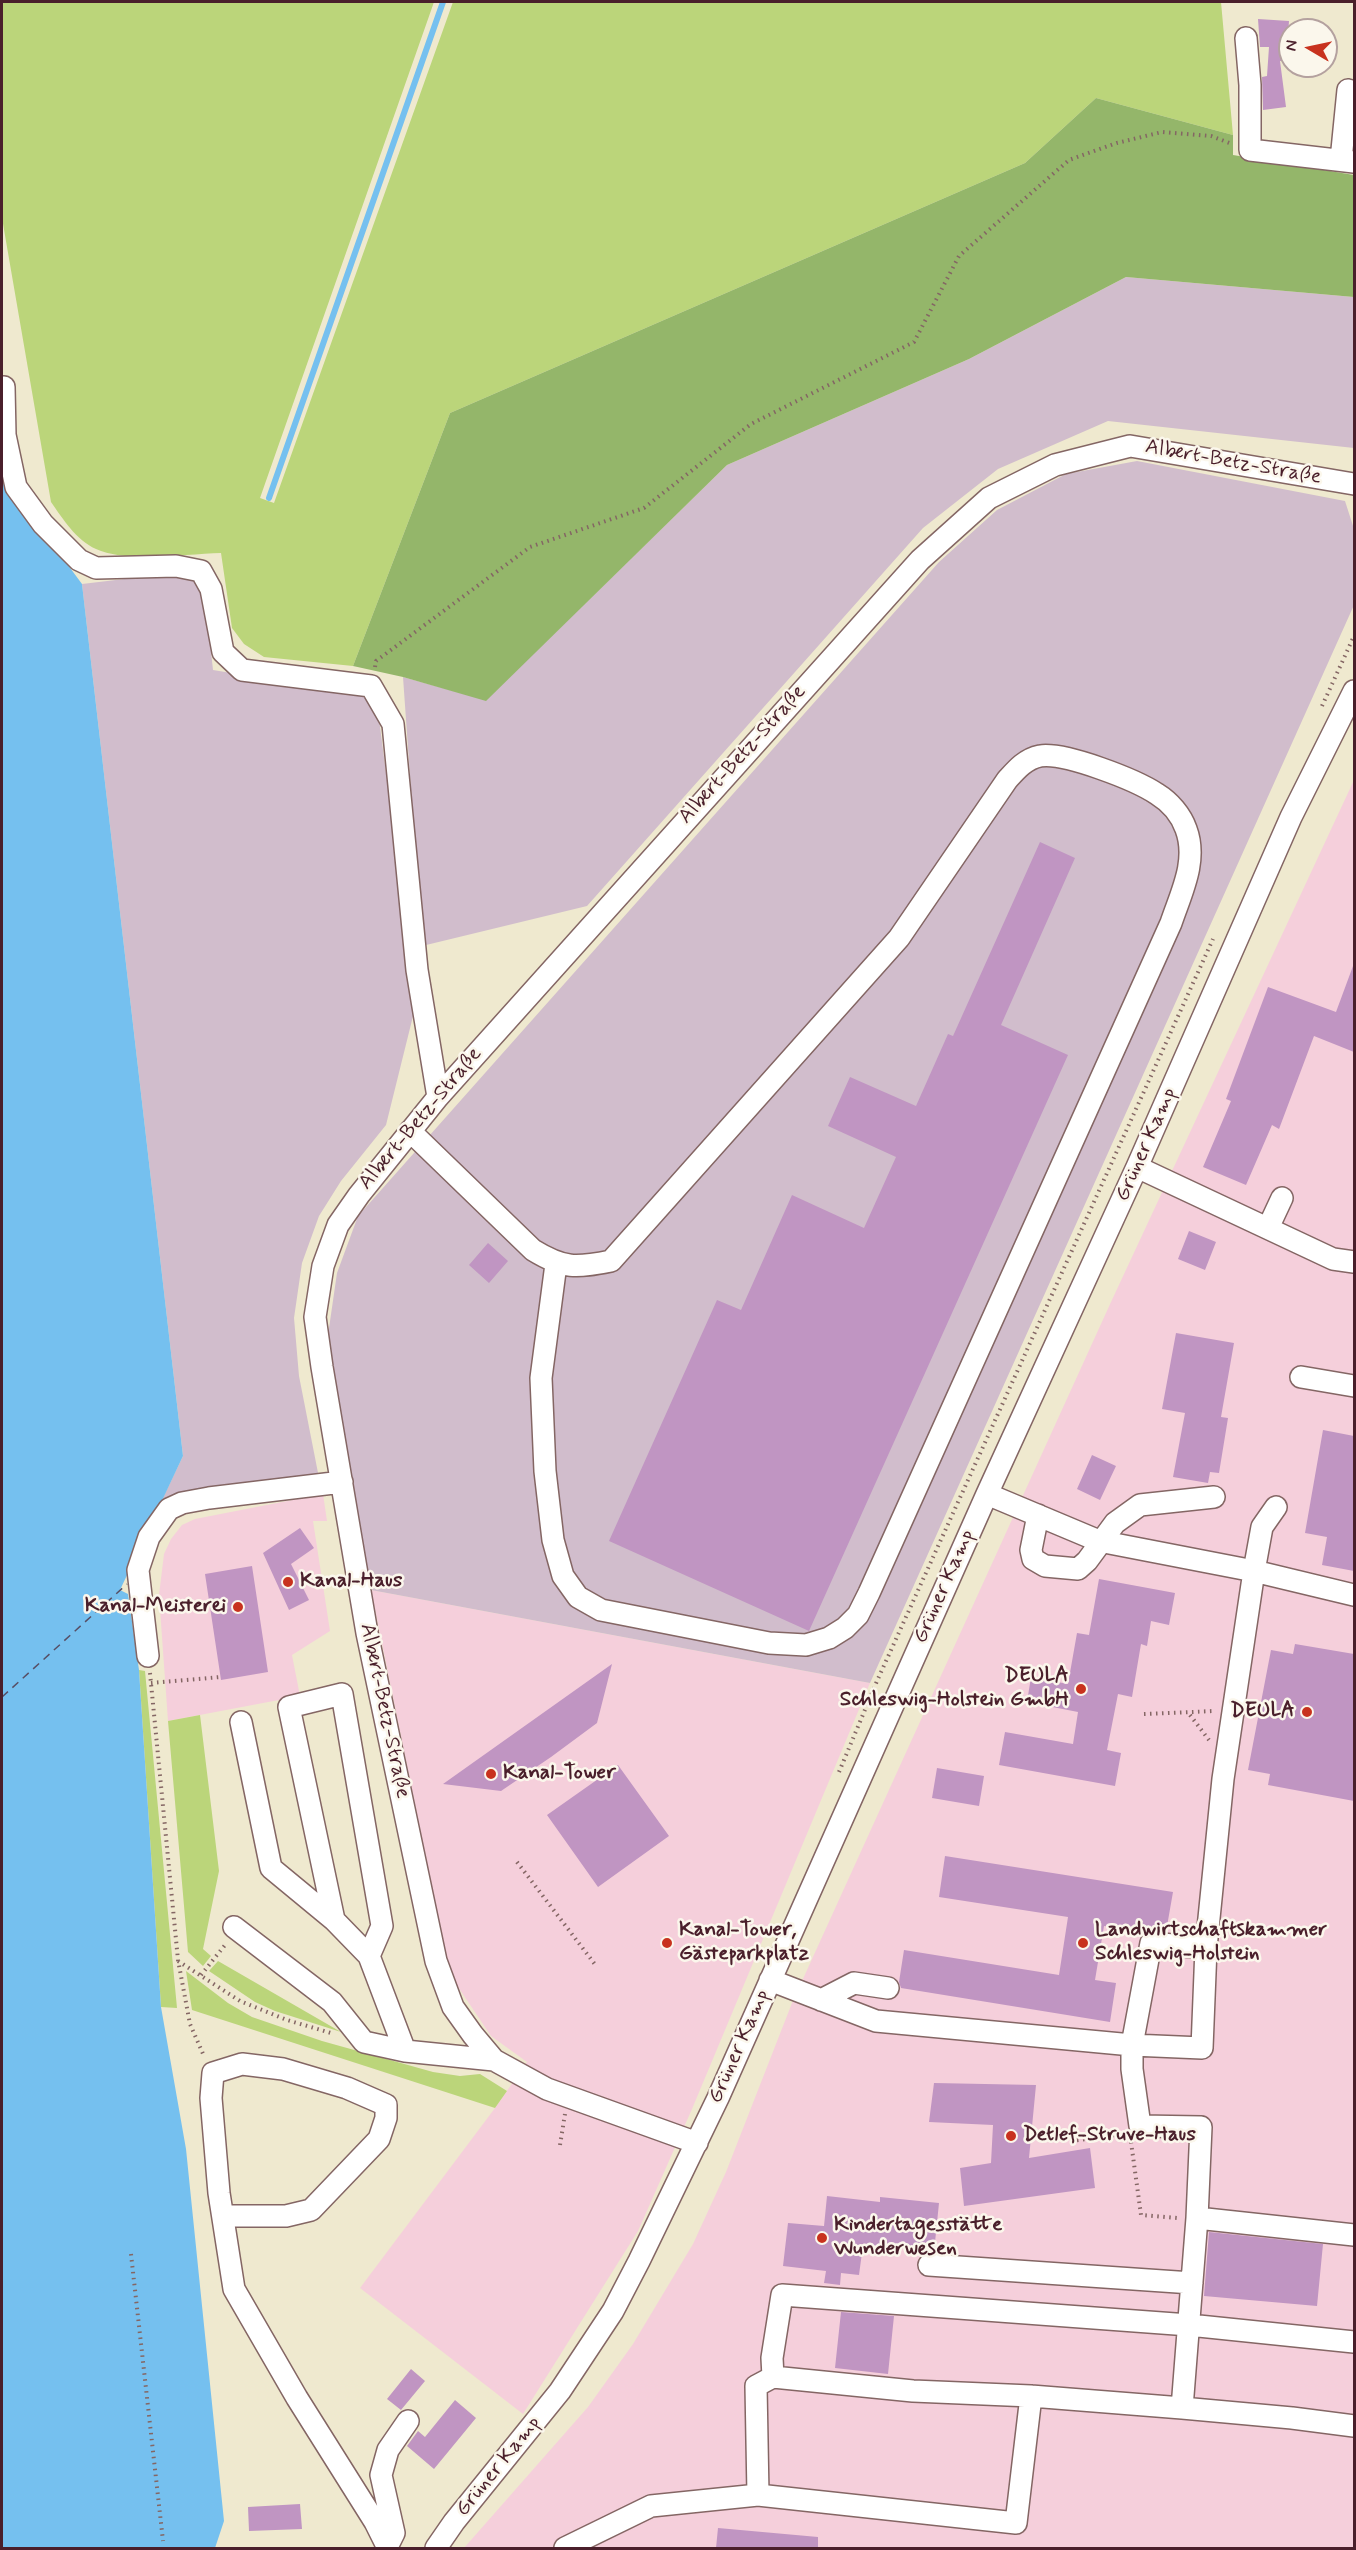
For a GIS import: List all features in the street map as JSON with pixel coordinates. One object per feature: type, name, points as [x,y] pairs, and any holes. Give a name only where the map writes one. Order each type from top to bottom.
[{"type":"street","points":[[1246,38],[1250,85],[1250,150],[1348,161],[1348,90]]},
{"type":"street","points":[[4,387],[5,435],[16,487],[43,524],[79,560],[96,568],[176,566],[201,571],[211,589],[223,652],[242,670],[371,686],[393,724],[417,970],[438,1097]]},
{"type":"street","name":"Albert-Betz-Straße","points":[[697,2143],[548,2089],[494,2060],[472,2035],[453,2007],[436,1961],[366,1633],[315,1317],[323,1266],[338,1225],[359,1195],[438,1097],[920,560],[989,498],[1055,465],[1130,446],[1354,484]]},
{"type":"street","name":"Grüner Kamp","points":[[436,2548],[454,2522],[560,2391],[613,2311],[697,2143],[987,1494],[1137,1167],[1291,817],[1354,691]]},
{"type":"street","points":[[410,1131],[533,1250],[556,1264],[584,1266],[611,1261],[899,938],[1007,780],[1023,764],[1039,756],[1062,757],[1106,771],[1156,793],[1174,808],[1186,829],[1190,850],[1189,870],[1171,923],[869,1593],[858,1615],[845,1628],[829,1638],[806,1645],[769,1643],[601,1610],[578,1597],[563,1576],[553,1540],[545,1471],[541,1378],[556,1264]]},
{"type":"street","points":[[1137,1167],[1333,1259],[1354,1262]]},
{"type":"street","points":[[1268,1228],[1282,1198]]},
{"type":"street","points":[[1301,1377],[1354,1386]]},
{"type":"street","points":[[148,1656],[138,1570],[149,1537],[169,1509],[182,1503],[209,1498],[342,1482]]},
{"type":"street","points":[[987,1494],[1100,1541],[1254,1571],[1354,1596]]},
{"type":"street","points":[[1038,1515],[1031,1550],[1033,1559],[1038,1563],[1078,1569],[1087,1561],[1115,1523],[1140,1505],[1176,1499],[1214,1497]]},
{"type":"street","points":[[770,1980],[876,2021],[1132,2045],[1202,2049],[1206,1948],[1222,1779],[1262,1527],[1276,1508]]},
{"type":"street","points":[[334,1920],[289,1707],[342,1694],[382,1926],[369,1956]]},
{"type":"street","points":[[241,1722],[272,1868],[334,1920],[369,1956],[405,2050]]},
{"type":"street","points":[[235,1928],[332,2002],[364,2042],[405,2050],[494,2060]]},
{"type":"street","points":[[1182,2408],[1197,2218],[1201,2127],[1140,2126],[1132,2069],[1132,2045],[1151,1943],[1206,1948]]},
{"type":"street","points":[[821,2000],[854,1983],[888,1988]]},
{"type":"street","points":[[223,2216],[286,2216],[311,2210],[379,2139],[386,2118],[386,2105],[347,2088],[284,2069],[242,2064],[213,2073],[211,2098],[223,2216],[234,2289],[297,2398],[375,2522],[388,2548]]},
{"type":"street","points":[[1197,2218],[1354,2235]]},
{"type":"street","points":[[929,2265],[1192,2283]]},
{"type":"street","points":[[773,2377],[771,2358],[782,2295],[1189,2325],[1354,2342]]},
{"type":"street","points":[[758,2495],[756,2386],[773,2377],[913,2391],[1031,2396],[1182,2408],[1354,2426]]},
{"type":"street","points":[[565,2548],[651,2506],[758,2495],[1016,2523],[1031,2396]]},
{"type":"street","points":[[388,2548],[394,2532],[381,2475],[388,2450],[408,2421]]},
{"type":"path","points":[[371,686],[376,661],[530,547],[644,508],[751,424],[914,342],[959,256],[1070,160],[1117,143],[1162,132],[1211,136],[1250,150]]},
{"type":"path","points":[[144,1610],[209,1603]]},
{"type":"path","points":[[148,1656],[178,1960],[190,2024],[213,2073]]},
{"type":"path","points":[[151,1683],[221,1677]]},
{"type":"path","points":[[1144,1714],[1190,1714],[1233,1708]]},
{"type":"path","points":[[517,1862],[597,1967]]},
{"type":"path","points":[[201,1975],[235,1928]]},
{"type":"path","points":[[178,1960],[240,2001],[287,2020],[364,2042]]},
{"type":"path","points":[[560,2145],[564,2120]]},
{"type":"path","points":[[1071,2141],[1130,2133],[1141,2215],[1197,2218]]},
{"type":"path","points":[[131,2254],[163,2541]]},
{"type":"shaded area","points":[[1126,277],[1354,297],[1354,448],[1108,421],[998,469],[923,528],[587,906],[422,946],[403,677],[486,700],[727,465],[969,359]]},
{"type":"shaded area","points":[[1137,461],[1345,501],[1354,529],[1354,605],[870,1683],[371,1590],[328,1335],[337,1273],[358,1216],[939,562],[997,510],[1066,474]]},
{"type":"shaded area","points":[[158,575],[197,580],[205,596],[213,670],[365,695],[379,719],[416,1004],[386,1125],[341,1181],[319,1216],[302,1263],[294,1318],[299,1376],[319,1478],[162,1500],[183,1456],[82,584]]},
{"type":"shaded area","points":[[1354,780],[1354,2548],[464,2548],[588,2407],[633,2344],[693,2244],[726,2172],[792,2003],[1111,1302]]},
{"type":"shaded area","points":[[323,1494],[327,1521],[313,1521],[330,1631],[292,1655],[300,1696],[168,1721],[159,1595],[164,1554],[171,1539],[182,1525],[195,1519]]},
{"type":"shaded area","points":[[371,1590],[870,1683],[692,2109],[638,2231],[523,2414],[360,2288],[527,2062],[491,2036],[450,1975]]},
{"type":"green space","points":[[2,2],[434,2],[260,498],[274,503],[453,2],[1221,2],[1233,135],[1096,98],[1025,163],[450,413],[353,666],[264,657],[244,644],[232,628],[221,553],[140,557],[109,553],[96,549],[82,540],[51,502],[2,218]]},
{"type":"green space","points":[[1096,98],[1233,135],[1233,155],[1354,175],[1354,297],[1126,277],[969,359],[727,465],[486,701],[403,677],[353,666],[450,413],[1025,163]]},
{"type":"green space","points":[[139,1670],[145,1671],[177,2008],[161,2007]]},
{"type":"green space","points":[[200,1715],[219,1871],[203,1949],[211,1956],[203,1966],[188,1952],[168,1721]]},
{"type":"green space","points":[[218,1961],[341,2032],[275,2011],[255,2002],[209,1971]]},
{"type":"green space","points":[[186,1971],[228,2003],[252,2017],[322,2041],[433,2072],[460,2076],[480,2074],[507,2091],[495,2108],[192,2010]]},
{"type":"water","points":[[2,476],[82,584],[183,1456],[120,1590],[128,1594],[139,1670],[161,2007],[186,2149],[224,2521],[215,2548],[2,2548]]},
{"type":"building","points":[[1258,19],[1278,20],[1278,78],[1282,78],[1286,107],[1263,110],[1262,77],[1267,76],[1269,47],[1260,47]]},
{"type":"building","points":[[1040,842],[1075,858],[1001,1025],[1068,1055],[809,1631],[609,1541],[717,1300],[741,1310],[792,1195],[864,1228],[896,1157],[828,1126],[850,1077],[916,1106],[948,1034],[953,1036]]},
{"type":"building","points":[[1353,966],[1354,1052],[1314,1036],[1279,1129],[1272,1125],[1246,1185],[1203,1167],[1231,1101],[1226,1099],[1268,987],[1336,1012]]},
{"type":"building","points":[[1189,1231],[1216,1242],[1205,1270],[1178,1259]]},
{"type":"building","points":[[488,1243],[508,1261],[489,1283],[469,1265]]},
{"type":"building","points":[[1176,1333],[1234,1343],[1221,1417],[1228,1418],[1219,1473],[1210,1472],[1208,1483],[1173,1477],[1185,1413],[1162,1409]]},
{"type":"building","points":[[1323,1430],[1354,1436],[1354,1571],[1322,1565],[1327,1537],[1305,1533]]},
{"type":"building","points":[[1092,1455],[1116,1466],[1100,1500],[1077,1489]]},
{"type":"building","name":"Kanal-Haus","points":[[300,1528],[314,1548],[291,1564],[309,1600],[289,1610],[263,1553]]},
{"type":"building","points":[[252,1566],[268,1672],[221,1680],[205,1574]]},
{"type":"building","points":[[1099,1579],[1175,1593],[1169,1625],[1151,1621],[1147,1646],[1141,1644],[1132,1697],[1118,1694],[1107,1750],[1121,1753],[1115,1786],[999,1765],[1005,1732],[1073,1744],[1078,1712],[1027,1702],[1031,1677],[1068,1684],[1077,1633],[1089,1635]]},
{"type":"building","name":"DEULA","points":[[1295,1644],[1354,1654],[1354,1801],[1268,1785],[1270,1774],[1248,1770],[1271,1650],[1293,1654]]},
{"type":"building","points":[[612,1664],[597,1723],[551,1757],[501,1791],[443,1784]]},
{"type":"building","points":[[618,1765],[669,1836],[598,1887],[547,1815]]},
{"type":"building","points":[[937,1768],[984,1776],[979,1806],[932,1798]]},
{"type":"building","name":"Landwirtschaftskammer Schleswig-Holstein","points":[[945,1856],[1173,1892],[1166,1932],[1145,1932],[1104,1926],[1095,1980],[1116,1983],[1110,2022],[901,1988],[899,1982],[904,1950],[1059,1975],[1068,1917],[939,1897]]},
{"type":"building","name":"Detlef-Struve-Haus","points":[[934,2083],[1036,2085],[1029,2158],[1090,2148],[1095,2188],[964,2206],[960,2168],[991,2163],[993,2125],[929,2122]]},
{"type":"building","points":[[827,2196],[880,2202],[880,2197],[939,2203],[934,2252],[863,2245],[859,2275],[841,2273],[840,2285],[824,2283],[826,2271],[783,2266],[788,2223],[824,2226]]},
{"type":"building","points":[[1209,2232],[1323,2244],[1317,2306],[1204,2296]]},
{"type":"building","points":[[841,2312],[894,2316],[888,2374],[835,2368]]},
{"type":"building","points":[[411,2369],[425,2381],[401,2410],[387,2399]]},
{"type":"building","points":[[455,2400],[476,2418],[434,2469],[407,2446],[418,2431],[425,2437]]},
{"type":"building","points":[[300,2504],[302,2529],[249,2531],[248,2507]]},
{"type":"building","points":[[718,2528],[818,2537],[818,2548],[716,2548]]},
{"type":"waterway","points":[[269,498],[443,2]]},
{"type":"ferry route","points":[[2,1697],[127,1584]]},
{"type":"place","name":"Kanal-Haus","points":[[288,1582]]},
{"type":"place","name":"Kanal-Meisterei","points":[[238,1607]]},
{"type":"place","name":"DEULA Schleswig-Holstein GmbH","points":[[1081,1689]]},
{"type":"place","name":"DEULA","points":[[1307,1712]]},
{"type":"place","name":"Kanal-Tower","points":[[491,1774]]},
{"type":"place","name":"Kanal-Tower, Gästeparkplatz","points":[[667,1943]]},
{"type":"place","name":"Landwirtschaftskammer Schleswig-Holstein","points":[[1083,1943]]},
{"type":"place","name":"Detlef-Struve-Haus","points":[[1011,2136]]},
{"type":"place","name":"Kindertagesstätte Wunderwesen","points":[[822,2238]]}]
